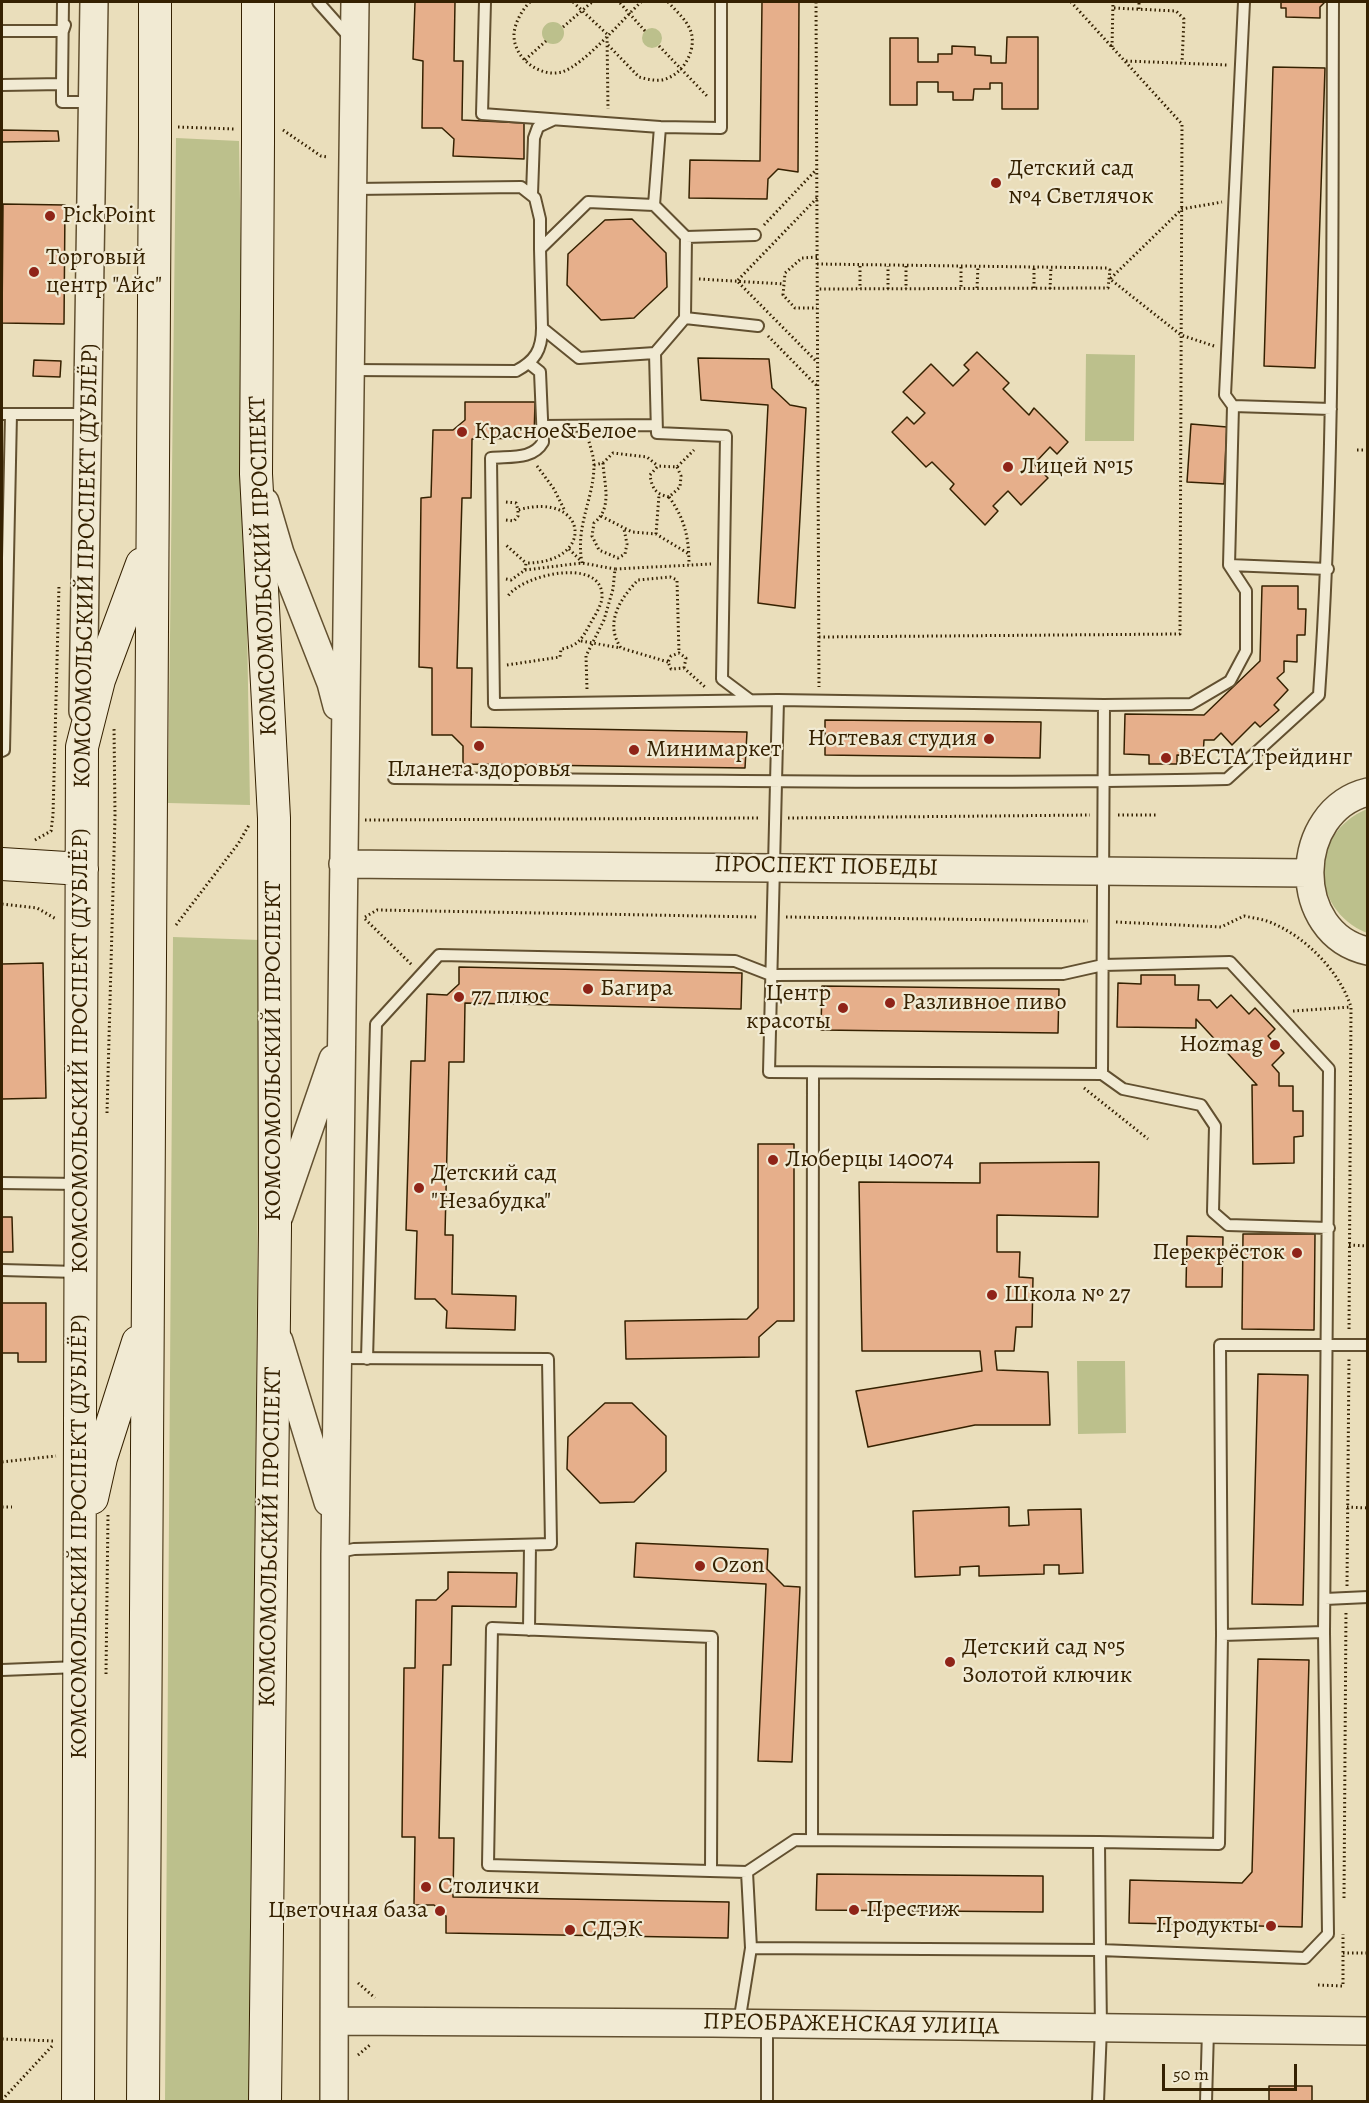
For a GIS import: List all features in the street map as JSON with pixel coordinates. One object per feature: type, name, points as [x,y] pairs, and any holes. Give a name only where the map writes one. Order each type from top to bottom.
[{"type":"main road","points":[[143,2102],[156,2]]},
{"type":"main road","name":"КОМСОМОЛЬСКИЙ ПРОСПЕКТ","points":[[258,2],[256,474],[274,818],[275,1228],[264,2102]]},
{"type":"main road","points":[[82,747],[99,681],[135,589],[151,531]]},
{"type":"main road","name":"КОМСОМОЛЬСКИЙ ПРОСПЕКТ (ДУБЛЁР)","points":[[78,2102],[82,747]]},
{"type":"main road","points":[[2,864],[82,869]]},
{"type":"main road","points":[[81,1546],[101,1458],[148,1311]]},
{"type":"street","name":"КОМСОМОЛЬСКИЙ ПРОСПЕКТ (ДУБЛЁР)","points":[[82,747],[94,2]]},
{"type":"street","points":[[334,2102],[335,1541],[355,2]]},
{"type":"street","points":[[256,474],[280,553],[331,684],[344,736]]},
{"type":"street","points":[[1368,792],[1339,806],[1322,825],[1311,848],[1308,873],[1312,898],[1324,920],[1341,938],[1368,951]]},
{"type":"street","name":"ПРОСПЕКТ ПОБЕДЫ","points":[[343,864],[773,866],[1308,873]]},
{"type":"street","points":[[275,1228],[341,1035]]},
{"type":"street","points":[[274,1323],[335,1541]]},
{"type":"street","name":"ПРЕОБРАЖЕНСКАЯ УЛИЦА","points":[[335,2021],[739,2023],[1368,2031]]},
{"type":"lane","points":[[63,2],[62,102],[93,102]]},
{"type":"lane","points":[[63,32],[70,2]]},
{"type":"lane","points":[[318,2],[354,42]]},
{"type":"lane","points":[[485,2],[482,114],[660,127],[721,128],[721,2]]},
{"type":"lane","points":[[530,364],[540,372],[543,442],[538,451],[531,455],[490,458],[494,704],[819,700],[1104,705],[1191,704],[1230,681],[1246,651],[1246,591],[1230,565],[1233,406],[1225,395],[1244,2]]},
{"type":"lane","points":[[394,778],[776,782],[1104,782],[1227,779],[1319,695],[1328,569],[1333,2]]},
{"type":"lane","points":[[2,31],[63,32]]},
{"type":"lane","points":[[2,85],[62,84]]},
{"type":"lane","points":[[349,370],[516,371],[530,364],[542,346],[540,219],[532,194],[534,138],[538,127],[555,119]]},
{"type":"lane","points":[[654,205],[660,127]]},
{"type":"lane","points":[[351,189],[521,187],[532,194]]},
{"type":"lane","points":[[540,249],[588,202],[654,205],[686,237],[685,318],[655,353],[657,433],[726,436],[722,679],[750,700]]},
{"type":"lane","points":[[686,237],[755,235]]},
{"type":"lane","points":[[685,318],[758,326]]},
{"type":"lane","points":[[542,328],[579,358],[655,353]]},
{"type":"lane","points":[[1233,406],[1331,409]]},
{"type":"lane","points":[[2,750],[4,750],[6,414],[89,414]]},
{"type":"lane","points":[[542,426],[656,425]]},
{"type":"lane","points":[[1230,565],[1328,569]]},
{"type":"lane","points":[[778,700],[769,1072],[1101,1074],[1123,1089],[1202,1105],[1215,1126],[1213,1212],[1228,1225],[1329,1228]]},
{"type":"lane","points":[[1101,1074],[1104,705]]},
{"type":"lane","points":[[367,1359],[376,1024],[439,955],[735,961],[771,975],[1063,974],[1103,965],[1230,962],[1329,1069],[1329,1345],[1324,1632],[1328,1934],[1305,1958],[1100,1950],[751,1948]]},
{"type":"lane","points":[[812,1840],[813,1072]]},
{"type":"lane","points":[[2,1183],[80,1184]]},
{"type":"lane","points":[[2,1270],[80,1272]]},
{"type":"lane","points":[[711,1870],[712,1637],[492,1628],[488,1865],[747,1872],[795,1840],[1219,1844],[1222,1635],[1220,1345],[1368,1345]]},
{"type":"lane","points":[[335,1541],[354,1550],[551,1544],[548,1359],[338,1358]]},
{"type":"lane","points":[[529,1630],[530,1545]]},
{"type":"lane","points":[[1325,1599],[1368,1597]]},
{"type":"lane","points":[[1222,1635],[1324,1632]]},
{"type":"lane","points":[[2,1670],[81,1667]]},
{"type":"lane","points":[[1098,2102],[1101,2028],[1099,1842]]},
{"type":"lane","points":[[739,2023],[751,1948],[747,1872]]},
{"type":"lane","points":[[767,2024],[767,2102]]},
{"type":"lane","points":[[1206,2102],[1208,2030]]},
{"type":"path","points":[[530,2],[520,15],[514,35],[519,51],[525,60],[540,71],[560,72],[580,61],[641,2]]},
{"type":"path","points":[[573,2],[607,34],[608,123]]},
{"type":"path","points":[[563,27],[592,2]]},
{"type":"path","points":[[608,45],[639,77],[664,80],[679,70],[690,55],[692,33],[686,21],[668,2]]},
{"type":"path","points":[[816,2],[819,700]]},
{"type":"path","points":[[819,637],[1180,634],[1182,124],[1071,2]]},
{"type":"path","points":[[1112,47],[1113,2]]},
{"type":"path","points":[[1139,2],[1139,9]]},
{"type":"path","points":[[620,3],[645,31]]},
{"type":"path","points":[[1114,8],[1176,11],[1181,14],[1184,19],[1182,63]]},
{"type":"path","points":[[525,60],[546,41]]},
{"type":"path","points":[[659,46],[679,70],[721,109]]},
{"type":"path","points":[[1125,61],[1242,65]]},
{"type":"path","points":[[755,235],[817,170]]},
{"type":"path","points":[[737,281],[817,198]]},
{"type":"path","points":[[1110,279],[1182,209],[1235,200]]},
{"type":"path","points":[[817,257],[802,258],[784,273],[783,295],[795,308],[817,308]]},
{"type":"path","points":[[817,264],[1107,268],[1110,279],[1108,288],[817,289]]},
{"type":"path","points":[[860,266],[860,289]]},
{"type":"path","points":[[888,266],[888,289]]},
{"type":"path","points":[[906,266],[906,289]]},
{"type":"path","points":[[961,267],[961,288]]},
{"type":"path","points":[[977,288],[978,267]]},
{"type":"path","points":[[1034,267],[1034,288]]},
{"type":"path","points":[[1050,289],[1051,267]]},
{"type":"path","points":[[685,278],[784,284]]},
{"type":"path","points":[[1110,279],[1181,335],[1227,350]]},
{"type":"path","points":[[737,281],[817,362]]},
{"type":"path","points":[[758,326],[817,386]]},
{"type":"path","points":[[582,562],[580,548],[582,521],[594,465],[585,425]]},
{"type":"path","points":[[594,465],[603,463],[613,453],[633,453],[646,457],[658,466],[678,467],[708,435]]},
{"type":"path","points":[[1357,450],[1365,450]]},
{"type":"path","points":[[504,538],[513,553],[526,563],[551,560],[568,548],[576,532],[574,521],[531,455]]},
{"type":"path","points":[[603,463],[607,486],[602,516],[594,523],[592,536],[599,550],[618,558],[625,554],[627,544],[624,529]]},
{"type":"path","points":[[658,466],[650,475],[651,487],[659,495],[669,496],[680,487],[681,476],[678,467]]},
{"type":"path","points":[[656,534],[659,495]]},
{"type":"path","points":[[669,496],[681,513],[687,532],[689,566]]},
{"type":"path","points":[[501,504],[508,501],[516,503],[518,510],[518,516],[514,520],[501,518]]},
{"type":"path","points":[[518,510],[536,507],[555,508],[566,512]]},
{"type":"path","points":[[602,516],[624,529],[656,534],[689,554]]},
{"type":"path","points":[[504,530],[506,520]]},
{"type":"path","points":[[568,548],[582,562]]},
{"type":"path","points":[[492,579],[511,580],[525,570],[582,562],[615,569],[724,564]]},
{"type":"path","points":[[525,570],[526,563]]},
{"type":"path","points":[[588,702],[586,656],[604,620],[613,589],[615,569]]},
{"type":"path","points":[[493,680],[508,664],[560,657],[561,649],[574,647],[581,641],[600,607],[603,595],[599,583],[590,576],[576,573],[535,578],[512,590],[504,601]]},
{"type":"path","points":[[621,648],[613,628],[621,600],[638,580],[670,577],[677,580],[679,589],[680,653],[686,658],[684,668]]},
{"type":"path","points":[[25,843],[43,838],[51,831],[59,585]]},
{"type":"path","points":[[581,641],[621,648],[668,662],[672,669],[684,668],[721,700]]},
{"type":"path","points":[[668,662],[671,656],[680,653]]},
{"type":"path","points":[[506,655],[508,664]]},
{"type":"path","points":[[107,1118],[115,816],[114,724]]},
{"type":"path","points":[[358,819],[1158,815]]},
{"type":"path","points":[[176,926],[238,844],[253,818]]},
{"type":"path","points":[[2,904],[13,904]]},
{"type":"path","points":[[360,927],[364,918],[377,910],[1104,921],[1221,927],[1244,916],[1272,923],[1297,939],[1325,963],[1345,987],[1351,1007],[1343,1905]]},
{"type":"path","points":[[364,918],[421,975]]},
{"type":"path","points":[[1277,1012],[1351,1007]]},
{"type":"path","points":[[1066,1074],[1148,1139]]},
{"type":"path","points":[[1349,1245],[1368,1246]]},
{"type":"path","points":[[2,1462],[67,1455]]},
{"type":"path","points":[[2,1508],[12,1507]]},
{"type":"path","points":[[1347,1508],[1368,1508]]},
{"type":"path","points":[[1318,1985],[1343,1986],[1343,1929]]},
{"type":"path","points":[[1343,1953],[1368,1953]]},
{"type":"path","points":[[2,2039],[57,2041],[2,2100]]},
{"type":"green space","points":[[553,22],[561,25],[564,33],[561,41],[553,44],[545,41],[542,33],[545,25]]},
{"type":"green space","points":[[652,28],[659,31],[662,38],[659,45],[652,48],[645,45],[642,38],[645,31]]},
{"type":"green space","points":[[176,138],[239,141],[250,805],[168,803]]},
{"type":"green space","points":[[1086,354],[1135,355],[1134,441],[1085,441]]},
{"type":"green space","points":[[1367,809],[1367,933],[1348,922],[1334,907],[1326,890],[1324,871],[1326,852],[1334,835],[1348,820]]},
{"type":"green space","points":[[173,937],[260,940],[250,2101],[165,2102]]},
{"type":"green space","points":[[1077,1361],[1125,1361],[1126,1433],[1078,1434]]},
{"type":"building","points":[[415,2],[455,2],[454,61],[463,61],[462,120],[524,123],[524,159],[453,156],[454,139],[442,128],[422,128],[423,61],[413,59]]},
{"type":"building","points":[[762,2],[799,2],[798,172],[778,169],[768,179],[767,199],[689,198],[690,160],[760,161]]},
{"type":"building","points":[[1281,2],[1324,3],[1320,7],[1320,18],[1286,17],[1286,8],[1281,8]]},
{"type":"building","points":[[1007,37],[1038,37],[1038,109],[1002,109],[1002,83],[990,83],[990,89],[974,89],[973,100],[953,100],[953,92],[938,92],[938,82],[917,82],[917,105],[890,105],[890,38],[918,38],[918,62],[938,62],[938,54],[952,54],[952,46],[975,47],[975,55],[991,56],[991,63],[1006,63]]},
{"type":"building","points":[[1273,67],[1325,68],[1315,368],[1264,366]]},
{"type":"building","points":[[2,130],[58,131],[59,141],[2,142]]},
{"type":"building","name":"Торговый центр \"Айс\"","points":[[3,204],[65,205],[64,324],[2,323]]},
{"type":"building","points":[[632,219],[666,253],[667,287],[634,318],[601,320],[567,285],[568,254],[605,220]]},
{"type":"building","points":[[977,352],[1009,383],[1003,389],[1029,415],[1034,408],[1068,442],[1057,454],[1050,447],[1034,464],[1048,478],[1021,505],[1008,491],[993,506],[998,511],[985,525],[950,489],[954,484],[932,462],[926,467],[892,432],[907,417],[914,424],[925,413],[903,392],[931,364],[953,386],[969,370],[964,365]]},
{"type":"building","points":[[698,358],[769,359],[772,388],[790,405],[806,408],[795,608],[758,603],[768,405],[701,400]]},
{"type":"building","points":[[34,360],[61,361],[60,377],[33,376]]},
{"type":"building","points":[[465,402],[535,402],[534,438],[472,439],[471,498],[462,498],[457,668],[472,668],[471,727],[747,732],[745,768],[463,764],[463,746],[452,735],[432,735],[432,668],[419,667],[421,498],[431,497],[433,430],[453,430],[465,420]]},
{"type":"building","points":[[1191,424],[1227,427],[1224,484],[1187,482]]},
{"type":"building","points":[[1262,586],[1298,586],[1298,609],[1306,609],[1305,635],[1297,635],[1297,662],[1284,661],[1284,672],[1277,678],[1288,690],[1274,705],[1279,710],[1260,727],[1255,722],[1232,745],[1221,733],[1214,740],[1204,740],[1203,756],[1177,755],[1177,764],[1149,764],[1149,755],[1124,754],[1125,714],[1204,715],[1260,661]]},
{"type":"building","points":[[825,720],[1041,722],[1040,758],[825,755]]},
{"type":"building","points":[[43,963],[46,1098],[2,1099],[2,964]]},
{"type":"building","points":[[459,967],[742,973],[741,1009],[465,1003],[464,1062],[449,1062],[445,1235],[453,1235],[452,1294],[516,1296],[515,1330],[446,1328],[447,1311],[435,1299],[415,1299],[417,1231],[406,1230],[411,1061],[425,1061],[427,994],[447,995],[459,984]]},
{"type":"building","points":[[1141,975],[1175,975],[1175,985],[1199,985],[1198,1000],[1210,1000],[1217,1008],[1231,995],[1249,1014],[1255,1008],[1275,1029],[1268,1036],[1284,1053],[1272,1065],[1279,1073],[1279,1086],[1293,1086],[1293,1111],[1303,1111],[1303,1136],[1294,1137],[1294,1163],[1253,1164],[1252,1085],[1257,1085],[1196,1019],[1196,1028],[1117,1027],[1118,983],[1141,984]]},
{"type":"building","points":[[822,986],[1059,989],[1058,1033],[821,1030]]},
{"type":"building","points":[[758,1144],[794,1144],[794,1321],[777,1321],[759,1337],[759,1357],[626,1359],[625,1321],[747,1319],[758,1308]]},
{"type":"building","points":[[1099,1162],[1098,1217],[997,1215],[997,1252],[1020,1252],[1019,1277],[1033,1278],[1032,1327],[1016,1327],[1014,1351],[995,1351],[997,1370],[1048,1372],[1050,1425],[975,1425],[868,1447],[856,1391],[982,1371],[980,1351],[862,1351],[859,1182],[980,1183],[980,1163]]},
{"type":"building","points":[[2,1217],[12,1217],[13,1252],[2,1252]]},
{"type":"building","points":[[1243,1234],[1315,1234],[1314,1330],[1242,1329]]},
{"type":"building","points":[[1187,1236],[1223,1237],[1222,1287],[1186,1287]]},
{"type":"building","points":[[2,1303],[46,1303],[46,1362],[18,1362],[18,1353],[2,1353]]},
{"type":"building","points":[[1258,1374],[1308,1375],[1303,1605],[1252,1604]]},
{"type":"building","points":[[605,1403],[632,1403],[666,1436],[666,1471],[634,1502],[600,1503],[567,1469],[568,1437]]},
{"type":"building","points":[[1009,1507],[1009,1526],[1029,1525],[1028,1510],[1081,1509],[1083,1573],[1059,1574],[1059,1565],[1044,1565],[1044,1574],[979,1576],[979,1566],[960,1567],[960,1575],[915,1577],[913,1511]]},
{"type":"building","points":[[636,1543],[768,1549],[767,1569],[784,1586],[800,1587],[792,1762],[758,1761],[766,1584],[634,1577]]},
{"type":"building","points":[[448,1572],[517,1573],[516,1607],[452,1606],[451,1665],[443,1665],[439,1838],[454,1838],[453,1897],[729,1902],[728,1938],[446,1933],[446,1916],[434,1905],[414,1905],[415,1837],[402,1837],[404,1668],[415,1668],[416,1600],[436,1600],[448,1589]]},
{"type":"building","points":[[1258,1659],[1309,1660],[1302,1927],[1129,1923],[1130,1880],[1242,1883],[1252,1872]]},
{"type":"building","points":[[817,1874],[1043,1876],[1043,1912],[816,1910]]},
{"type":"building","points":[[1269,2086],[1312,2086],[1312,2102],[1269,2102]]},
{"type":"place","name":"Детский сад №4 Светлячок","points":[[996,183]]},
{"type":"place","name":"PickPoint","points":[[50,216]]},
{"type":"place","name":"Торговый центр \"Айс\"","points":[[34,272]]},
{"type":"place","name":"Красное&Белое","points":[[462,432]]},
{"type":"place","name":"Лицей №15","points":[[1008,467]]},
{"type":"place","name":"Ногтевая студия","points":[[989,739]]},
{"type":"place","name":"Планета здоровья","points":[[479,746]]},
{"type":"place","name":"Минимаркет","points":[[634,750]]},
{"type":"place","name":"ВЕСТА Трейдинг","points":[[1166,758]]},
{"type":"place","name":"Багира","points":[[588,989]]},
{"type":"place","name":"77 плюс","points":[[459,997]]},
{"type":"place","name":"Разливное пиво","points":[[890,1003]]},
{"type":"place","name":"Центр красоты","points":[[843,1008]]},
{"type":"place","name":"Hozmag","points":[[1275,1045]]},
{"type":"place","name":"Люберцы 140074","points":[[773,1160]]},
{"type":"place","name":"Детский сад \"Незабудка\"","points":[[419,1188]]},
{"type":"place","name":"Перекрёсток","points":[[1297,1253]]},
{"type":"place","name":"Школа № 27","points":[[992,1295]]},
{"type":"place","name":"Ozon","points":[[700,1566]]},
{"type":"place","name":"Детский сад №5 Золотой ключик","points":[[950,1662]]},
{"type":"place","name":"Столички","points":[[426,1887]]},
{"type":"place","name":"Престиж","points":[[854,1910]]},
{"type":"place","name":"Цветочная база","points":[[440,1911]]},
{"type":"place","name":"Продукты","points":[[1271,1926]]},
{"type":"place","name":"СДЭК","points":[[570,1930]]}]
